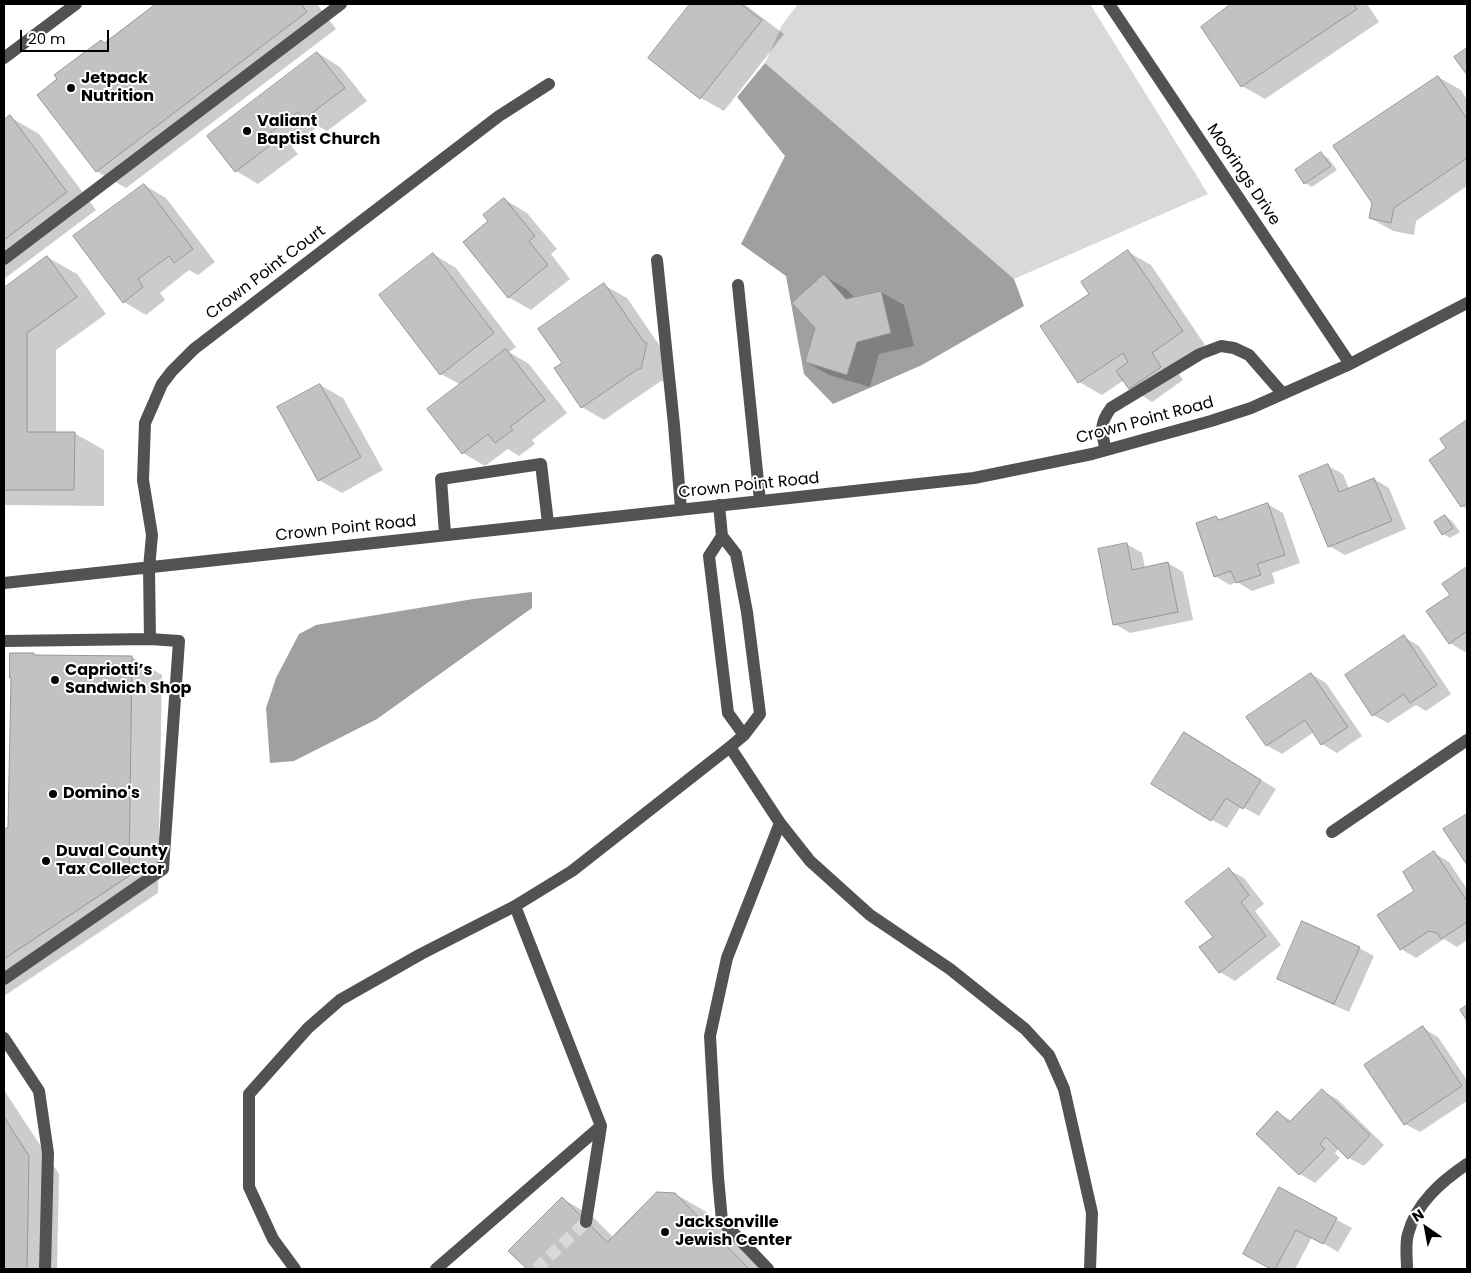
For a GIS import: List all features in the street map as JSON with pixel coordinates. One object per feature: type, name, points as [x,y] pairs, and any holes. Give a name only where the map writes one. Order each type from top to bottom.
[{"type":"street","points":[[4,58],[76,4]]},
{"type":"street","points":[[4,259],[342,4]]},
{"type":"street","name":"Moorings Drive","points":[[1109,4],[1350,364]]},
{"type":"street","name":"Crown Point Court","points":[[150,639],[149,568],[152,535],[143,480],[146,423],[162,384],[194,349],[499,116],[549,84]]},
{"type":"street","points":[[657,260],[681,509]]},
{"type":"street","points":[[738,285],[760,501]]},
{"type":"street","name":"Crown Point Road","points":[[4,583],[974,478],[1106,450],[1251,408],[1350,364],[1467,303]]},
{"type":"street","points":[[1106,450],[1101,431],[1104,416],[1111,408],[1200,354],[1220,346],[1234,348],[1249,355],[1283,394]]},
{"type":"street","points":[[445,534],[441,479],[541,464],[548,523]]},
{"type":"street","points":[[295,1269],[273,1239],[249,1187],[249,1094],[308,1028],[340,1000],[421,954],[515,906],[572,872],[730,747],[744,735],[760,714],[747,612],[736,554],[722,536],[719,505]]},
{"type":"street","points":[[722,536],[709,556],[728,713],[744,735]]},
{"type":"street","points":[[4,641],[150,639],[179,641],[163,869],[4,979]]},
{"type":"street","points":[[1332,832],[1467,740]]},
{"type":"street","points":[[730,747],[780,823],[810,861],[870,915],[950,969],[1025,1029],[1049,1055],[1064,1089],[1092,1213],[1090,1269]]},
{"type":"street","points":[[768,1269],[722,1221],[710,1036],[727,958],[780,823]]},
{"type":"street","points":[[515,906],[601,1126],[586,1222]]},
{"type":"street","points":[[4,1038],[39,1091],[48,1153],[45,1269]]},
{"type":"street","points":[[436,1269],[601,1126]]},
{"type":"street","points":[[1407,1269],[1408,1235],[1423,1202],[1448,1176],[1467,1164]]},
{"type":"shaded area","points":[[798,4],[1090,4],[1208,194],[1014,279],[765,63],[782,25]]},
{"type":"shaded area","points":[[765,63],[1014,279],[1024,306],[922,365],[833,404],[804,374],[786,276],[741,244],[785,156],[737,97]]},
{"type":"shaded area","points":[[532,592],[532,608],[377,719],[294,761],[270,763],[266,708],[276,678],[299,634],[316,625],[473,599]]},
{"type":"building","points":[[156,4],[301,4],[307,12],[96,172],[37,95],[57,79],[54,75],[101,40],[104,43]]},
{"type":"building","points":[[690,4],[741,4],[762,20],[700,99],[648,58]]},
{"type":"building","points":[[1231,4],[1354,4],[1357,9],[1241,87],[1201,27]]},
{"type":"building","points":[[1467,48],[1467,75],[1454,57]]},
{"type":"building","points":[[317,52],[345,88],[304,119],[298,112],[270,133],[276,141],[235,172],[207,136]]},
{"type":"building","points":[[1438,76],[1467,119],[1467,158],[1394,208],[1391,223],[1369,218],[1372,203],[1333,146]]},
{"type":"building","points":[[10,115],[67,192],[4,240],[4,120]]},
{"type":"building","points":[[1321,152],[1331,166],[1304,184],[1295,170]]},
{"type":"building","points":[[144,184],[193,249],[174,263],[169,256],[138,279],[143,287],[123,303],[73,236]]},
{"type":"building","points":[[504,198],[535,236],[529,241],[548,265],[508,298],[463,242],[488,221],[483,215]]},
{"type":"building","points":[[1128,250],[1183,331],[1152,353],[1161,367],[1129,389],[1116,371],[1128,362],[1123,353],[1078,383],[1040,326],[1089,294],[1081,282]]},
{"type":"building","points":[[433,253],[494,333],[440,375],[379,295]]},
{"type":"building","points":[[47,256],[77,297],[27,333],[27,432],[75,432],[74,490],[4,490],[4,288]]},
{"type":"building","points":[[824,274],[846,299],[881,291],[891,333],[857,342],[847,375],[805,362],[815,328],[792,303]]},
{"type":"building","points":[[604,283],[644,342],[647,343],[641,369],[638,369],[581,408],[554,368],[562,363],[538,329]]},
{"type":"building","points":[[506,349],[545,400],[510,427],[513,430],[495,443],[488,434],[462,454],[427,409]]},
{"type":"building","points":[[320,384],[361,457],[318,481],[277,407]]},
{"type":"building","points":[[1467,420],[1467,503],[1461,507],[1429,460],[1446,448],[1440,439]]},
{"type":"building","points":[[1328,464],[1339,492],[1374,478],[1392,521],[1328,547],[1299,476]]},
{"type":"building","points":[[1268,503],[1285,555],[1257,564],[1261,575],[1236,583],[1231,571],[1214,577],[1196,523],[1216,516],[1218,520]]},
{"type":"building","points":[[1445,515],[1453,528],[1442,535],[1434,522]]},
{"type":"building","points":[[1127,543],[1132,570],[1168,562],[1178,612],[1113,625],[1098,549]]},
{"type":"building","points":[[1467,567],[1467,631],[1449,644],[1426,611],[1450,595],[1442,584]]},
{"type":"building","points":[[1404,635],[1437,685],[1410,703],[1404,694],[1372,716],[1345,675]]},
{"type":"building","points":[[10,653],[132,656],[129,876],[4,959],[4,830],[8,827]]},
{"type":"building","points":[[1311,673],[1348,727],[1321,745],[1305,720],[1266,746],[1246,717]]},
{"type":"building","points":[[1184,732],[1261,780],[1243,809],[1226,798],[1211,821],[1151,784]]},
{"type":"building","points":[[1467,814],[1467,865],[1443,829]]},
{"type":"building","points":[[1434,851],[1467,901],[1467,922],[1441,939],[1437,933],[1429,931],[1400,950],[1377,915],[1414,891],[1403,872]]},
{"type":"building","points":[[1229,868],[1249,895],[1241,902],[1266,936],[1219,973],[1199,947],[1213,937],[1185,902]]},
{"type":"building","points":[[1302,921],[1360,947],[1334,1004],[1277,979]]},
{"type":"building","points":[[1467,1005],[1467,1021],[1460,1010]]},
{"type":"building","points":[[1423,1026],[1462,1086],[1404,1125],[1364,1065]]},
{"type":"building","points":[[1322,1089],[1370,1135],[1348,1159],[1326,1137],[1320,1144],[1325,1149],[1299,1175],[1256,1134],[1277,1111],[1289,1122]]},
{"type":"building","points":[[4,1117],[29,1156],[27,1269],[4,1269]]},
{"type":"building","points":[[1279,1187],[1337,1218],[1323,1244],[1296,1230],[1275,1269],[1271,1269],[1243,1254]]},
{"type":"building","name":"Jacksonville Jewish Center","points":[[657,1192],[675,1193],[749,1269],[527,1269],[508,1251],[562,1197],[607,1242]]},
{"type":"tunnel","points":[[536,1269],[586,1222]]},
{"type":"place","name":"Jetpack Nutrition","points":[[71,88]]},
{"type":"place","name":"Valiant Baptist Church","points":[[247,131]]},
{"type":"place","name":"Capriotti’s Sandwich Shop","points":[[55,680]]},
{"type":"place","name":"Domino's","points":[[53,794]]},
{"type":"place","name":"Duval County Tax Collector","points":[[46,861]]},
{"type":"place","name":"Jacksonville Jewish Center","points":[[665,1232]]}]
